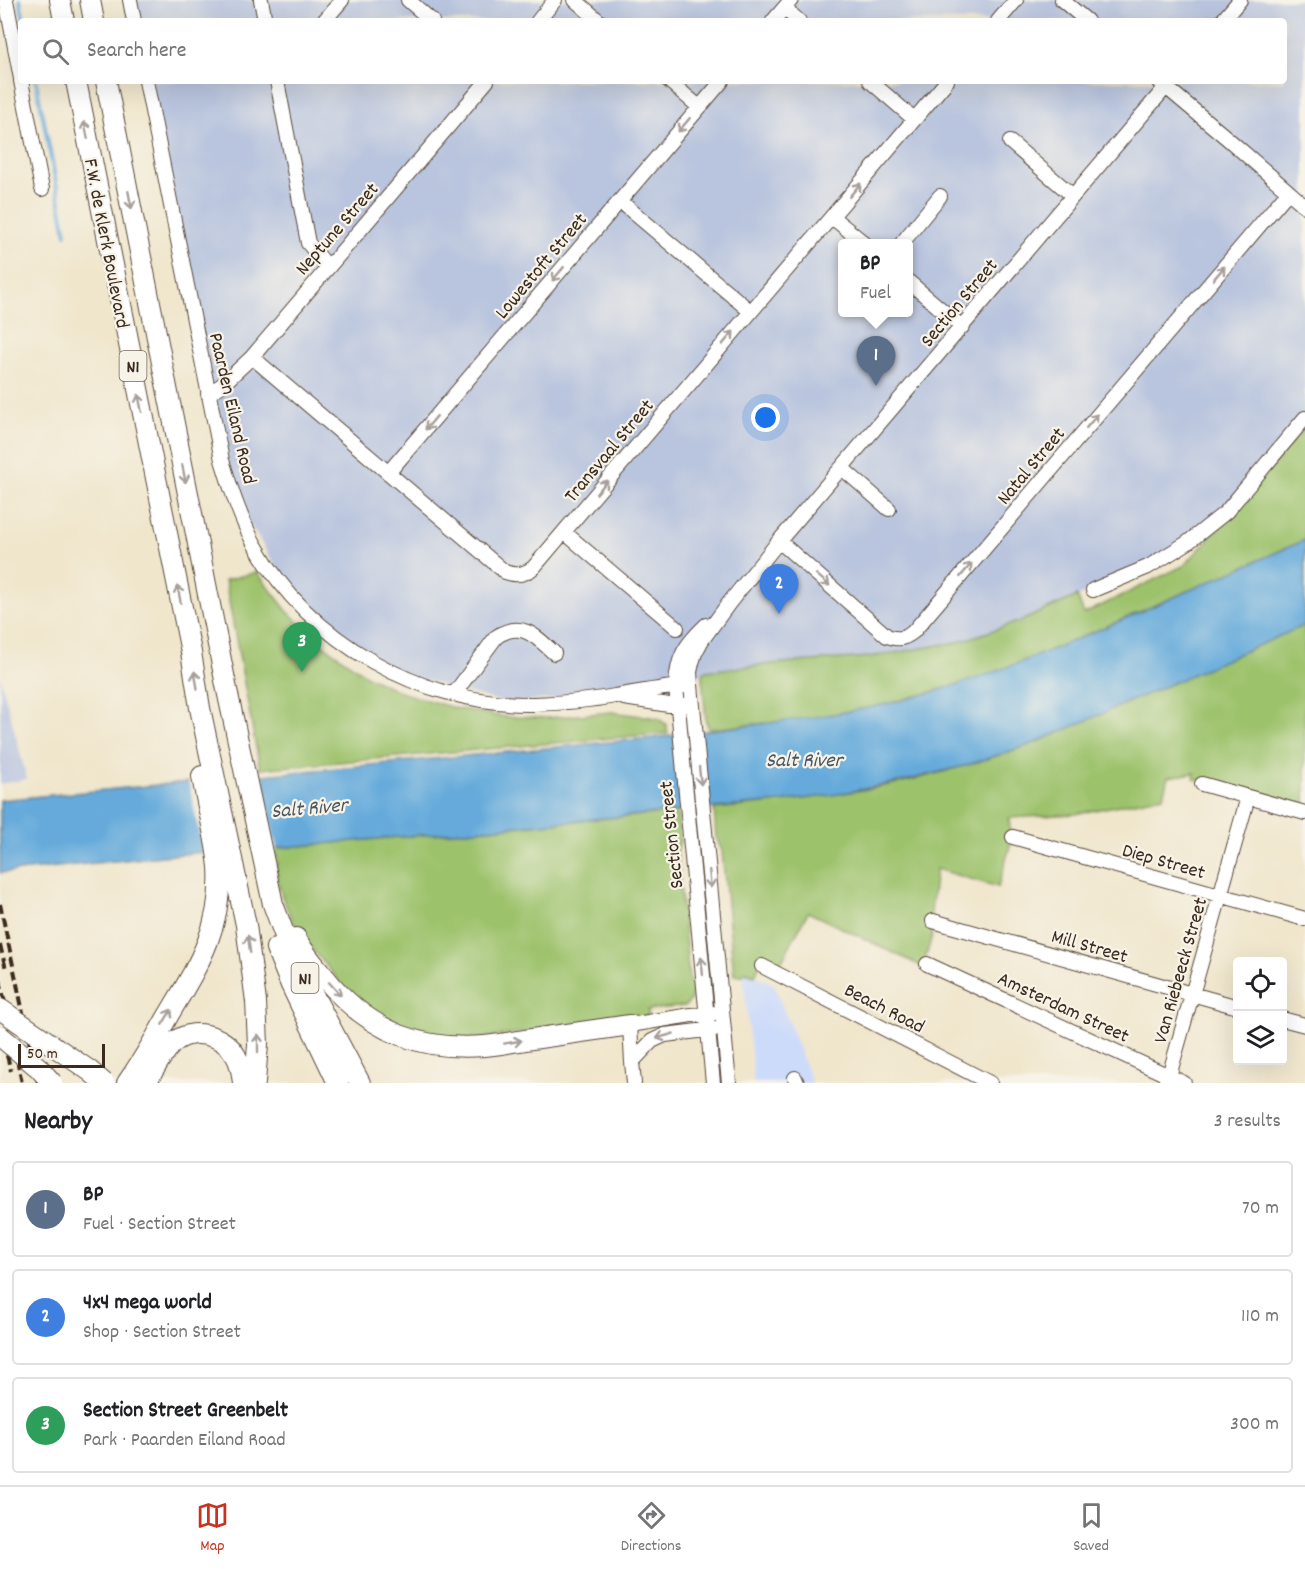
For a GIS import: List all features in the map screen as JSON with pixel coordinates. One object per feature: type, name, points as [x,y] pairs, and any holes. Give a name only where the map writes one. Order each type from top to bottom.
[{"type":"highway","points":[[60,0],[63,18]]},
{"type":"highway","points":[[90,0],[93,18]]},
{"type":"highway","name":"F.W. de Klerk Boulevard","points":[[77,84],[191,652],[200,708],[222,768]]},
{"type":"highway","name":"F.W. de Klerk Boulevard","points":[[107,84],[227,690],[222,768]]},
{"type":"highway","name":"N1","points":[[222,768],[245,858],[246,925],[255,992],[258,1044],[255,1083]]},
{"type":"highway","name":"N1","points":[[222,768],[245,858],[273,904],[292,955],[360,1083]]},
{"type":"highway","points":[[245,858],[275,886],[297,941],[306,955],[350,1004],[393,1033],[424,1043],[462,1047],[503,1044],[630,1025]]},
{"type":"highway","points":[[127,1083],[195,971],[207,946],[215,921],[219,895],[245,858]]},
{"type":"highway","points":[[245,858],[281,961],[338,1083]]},
{"type":"highway","points":[[0,1009],[104,1083]]},
{"type":"highway","points":[[146,1083],[172,1044],[185,1037],[200,1034],[215,1037],[233,1051],[240,1065],[243,1083]]},
{"type":"highway","points":[[0,1036],[39,1068],[52,1083]]},
{"type":"street","points":[[6,0],[18,64]]},
{"type":"street","points":[[130,0],[133,18]]},
{"type":"street","points":[[261,0],[264,18]]},
{"type":"street","points":[[327,18],[342,0]]},
{"type":"street","points":[[408,0],[429,18]]},
{"type":"street","points":[[540,18],[555,0]]},
{"type":"street","points":[[575,0],[596,18]]},
{"type":"street","points":[[1001,18],[1017,0]]},
{"type":"street","points":[[1062,0],[1083,18]]},
{"type":"street","points":[[1225,18],[1240,0]]},
{"type":"street","points":[[775,18],[787,4],[797,18]]},
{"type":"street","points":[[22,84],[42,189]]},
{"type":"street","name":"Paarden Eiland Road","points":[[147,84],[208,394],[231,491],[255,545],[284,586],[309,614],[369,660],[404,678],[454,694],[495,702],[533,704],[573,701],[691,685]]},
{"type":"street","points":[[278,84],[308,243],[328,267]]},
{"type":"street","name":"Neptune Street","points":[[208,394],[222,385],[252,357],[484,84]]},
{"type":"street","points":[[672,84],[699,107]]},
{"type":"street","name":"Lowestoft Street","points":[[388,473],[719,84]]},
{"type":"street","points":[[874,84],[914,118]]},
{"type":"street","name":"Transvaal Street","points":[[252,357],[505,572],[524,574],[564,532],[944,84]]},
{"type":"street","name":"Section Street","points":[[729,1083],[691,685],[690,672],[695,653],[729,603],[779,541],[1073,196],[1164,84]]},
{"type":"street","points":[[1166,84],[1305,206]]},
{"type":"street","points":[[1010,142],[1073,196]]},
{"type":"street","name":"Natal Street","points":[[779,541],[887,636],[896,639],[906,638],[1288,192]]},
{"type":"street","points":[[905,239],[940,196]]},
{"type":"street","points":[[620,201],[750,311]]},
{"type":"street","points":[[832,217],[859,239]]},
{"type":"street","points":[[913,285],[962,327]]},
{"type":"street","points":[[1093,590],[1148,567],[1187,543],[1226,512],[1305,418]]},
{"type":"street","points":[[842,468],[888,509]]},
{"type":"street","points":[[564,532],[677,628]]},
{"type":"street","name":"Section Street","points":[[713,1083],[676,686],[679,658],[685,648],[693,637],[729,603]]},
{"type":"street","points":[[454,694],[496,637],[505,631],[522,630],[534,635],[554,653]]},
{"type":"street","name":"Paarden Eiland Road","points":[[613,697],[677,705],[693,704]]},
{"type":"street","points":[[1202,784],[1305,813]]},
{"type":"street","name":"Van Riebeeck Street","points":[[1167,1080],[1248,797]]},
{"type":"street","name":"Diep Street","points":[[1013,837],[1305,919]]},
{"type":"street","name":"Mill Street","points":[[933,921],[1233,1005]]},
{"type":"street","name":"Amsterdam Street","points":[[927,964],[1167,1080],[1184,1083]]},
{"type":"street","name":"Beach Road","points":[[762,966],[990,1083]]},
{"type":"street","points":[[634,1083],[630,1025],[723,1012]]},
{"type":"street","points":[[1287,1020],[1305,1025]]},
{"type":"street","points":[[632,1062],[652,1041],[665,1035],[724,1028]]},
{"type":"shaded area","points":[[123,0],[1305,0],[1305,417],[1225,511],[1187,542],[1093,590],[1021,621],[958,642],[870,657],[705,671],[670,694],[501,702],[388,669],[297,600],[237,504],[142,84],[1287,84],[1287,18],[127,18]]},
{"type":"shaded area","points":[[0,676],[27,779],[0,784]]},
{"type":"shaded area","points":[[745,971],[774,984],[812,1083],[754,1083],[743,975]]},
{"type":"green space","points":[[1305,427],[1305,540],[1061,646],[963,683],[887,704],[816,718],[709,729],[706,721],[702,676],[705,671],[870,657],[958,642],[1021,621],[1077,596],[1084,614],[1185,565]]},
{"type":"green space","points":[[257,572],[287,611],[323,645],[369,677],[403,693],[454,708],[506,717],[547,718],[612,712],[657,718],[666,724],[668,733],[260,769],[225,580]]},
{"type":"green space","points":[[1305,625],[1305,806],[1194,779],[1195,773],[1168,777],[1163,796],[1076,814],[1009,818],[1010,831],[1014,833],[998,887],[936,869],[931,912],[932,936],[923,967],[808,912],[780,964],[763,958],[755,975],[745,972],[743,975],[734,975],[722,851],[716,837],[714,809],[791,801],[868,789],[973,763],[1035,743]]},
{"type":"green space","points":[[677,812],[680,841],[677,852],[689,979],[693,987],[691,1000],[685,1006],[648,1010],[648,1016],[480,1038],[465,1039],[420,1034],[361,1007],[297,931],[283,899],[275,865],[278,864],[275,851],[277,848]]},
{"type":"water","name":"Salt River","points":[[1305,540],[1305,625],[1035,743],[968,765],[833,795],[780,802],[277,848],[192,853],[0,873],[0,800],[652,738],[857,710],[917,697],[1006,668]]},
{"type":"pier","points":[[260,772],[277,851],[204,856],[188,779]]},
{"type":"waterway","points":[[20,0],[23,18]]},
{"type":"waterway","points":[[37,84],[66,234]]},
{"type":"railway","points":[[0,904],[38,1083]]},
{"type":"railway","points":[[0,945],[6,969]]},
{"type":"railway","points":[[0,980],[22,1083]]},
{"type":"railway","points":[[0,1029],[11,1071]]},
{"type":"place","name":"BP","points":[[876,386]]},
{"type":"place","name":"4x4 mega world","points":[[779,614]]},
{"type":"place","name":"Section Street Greenbelt","points":[[302,672]]}]
